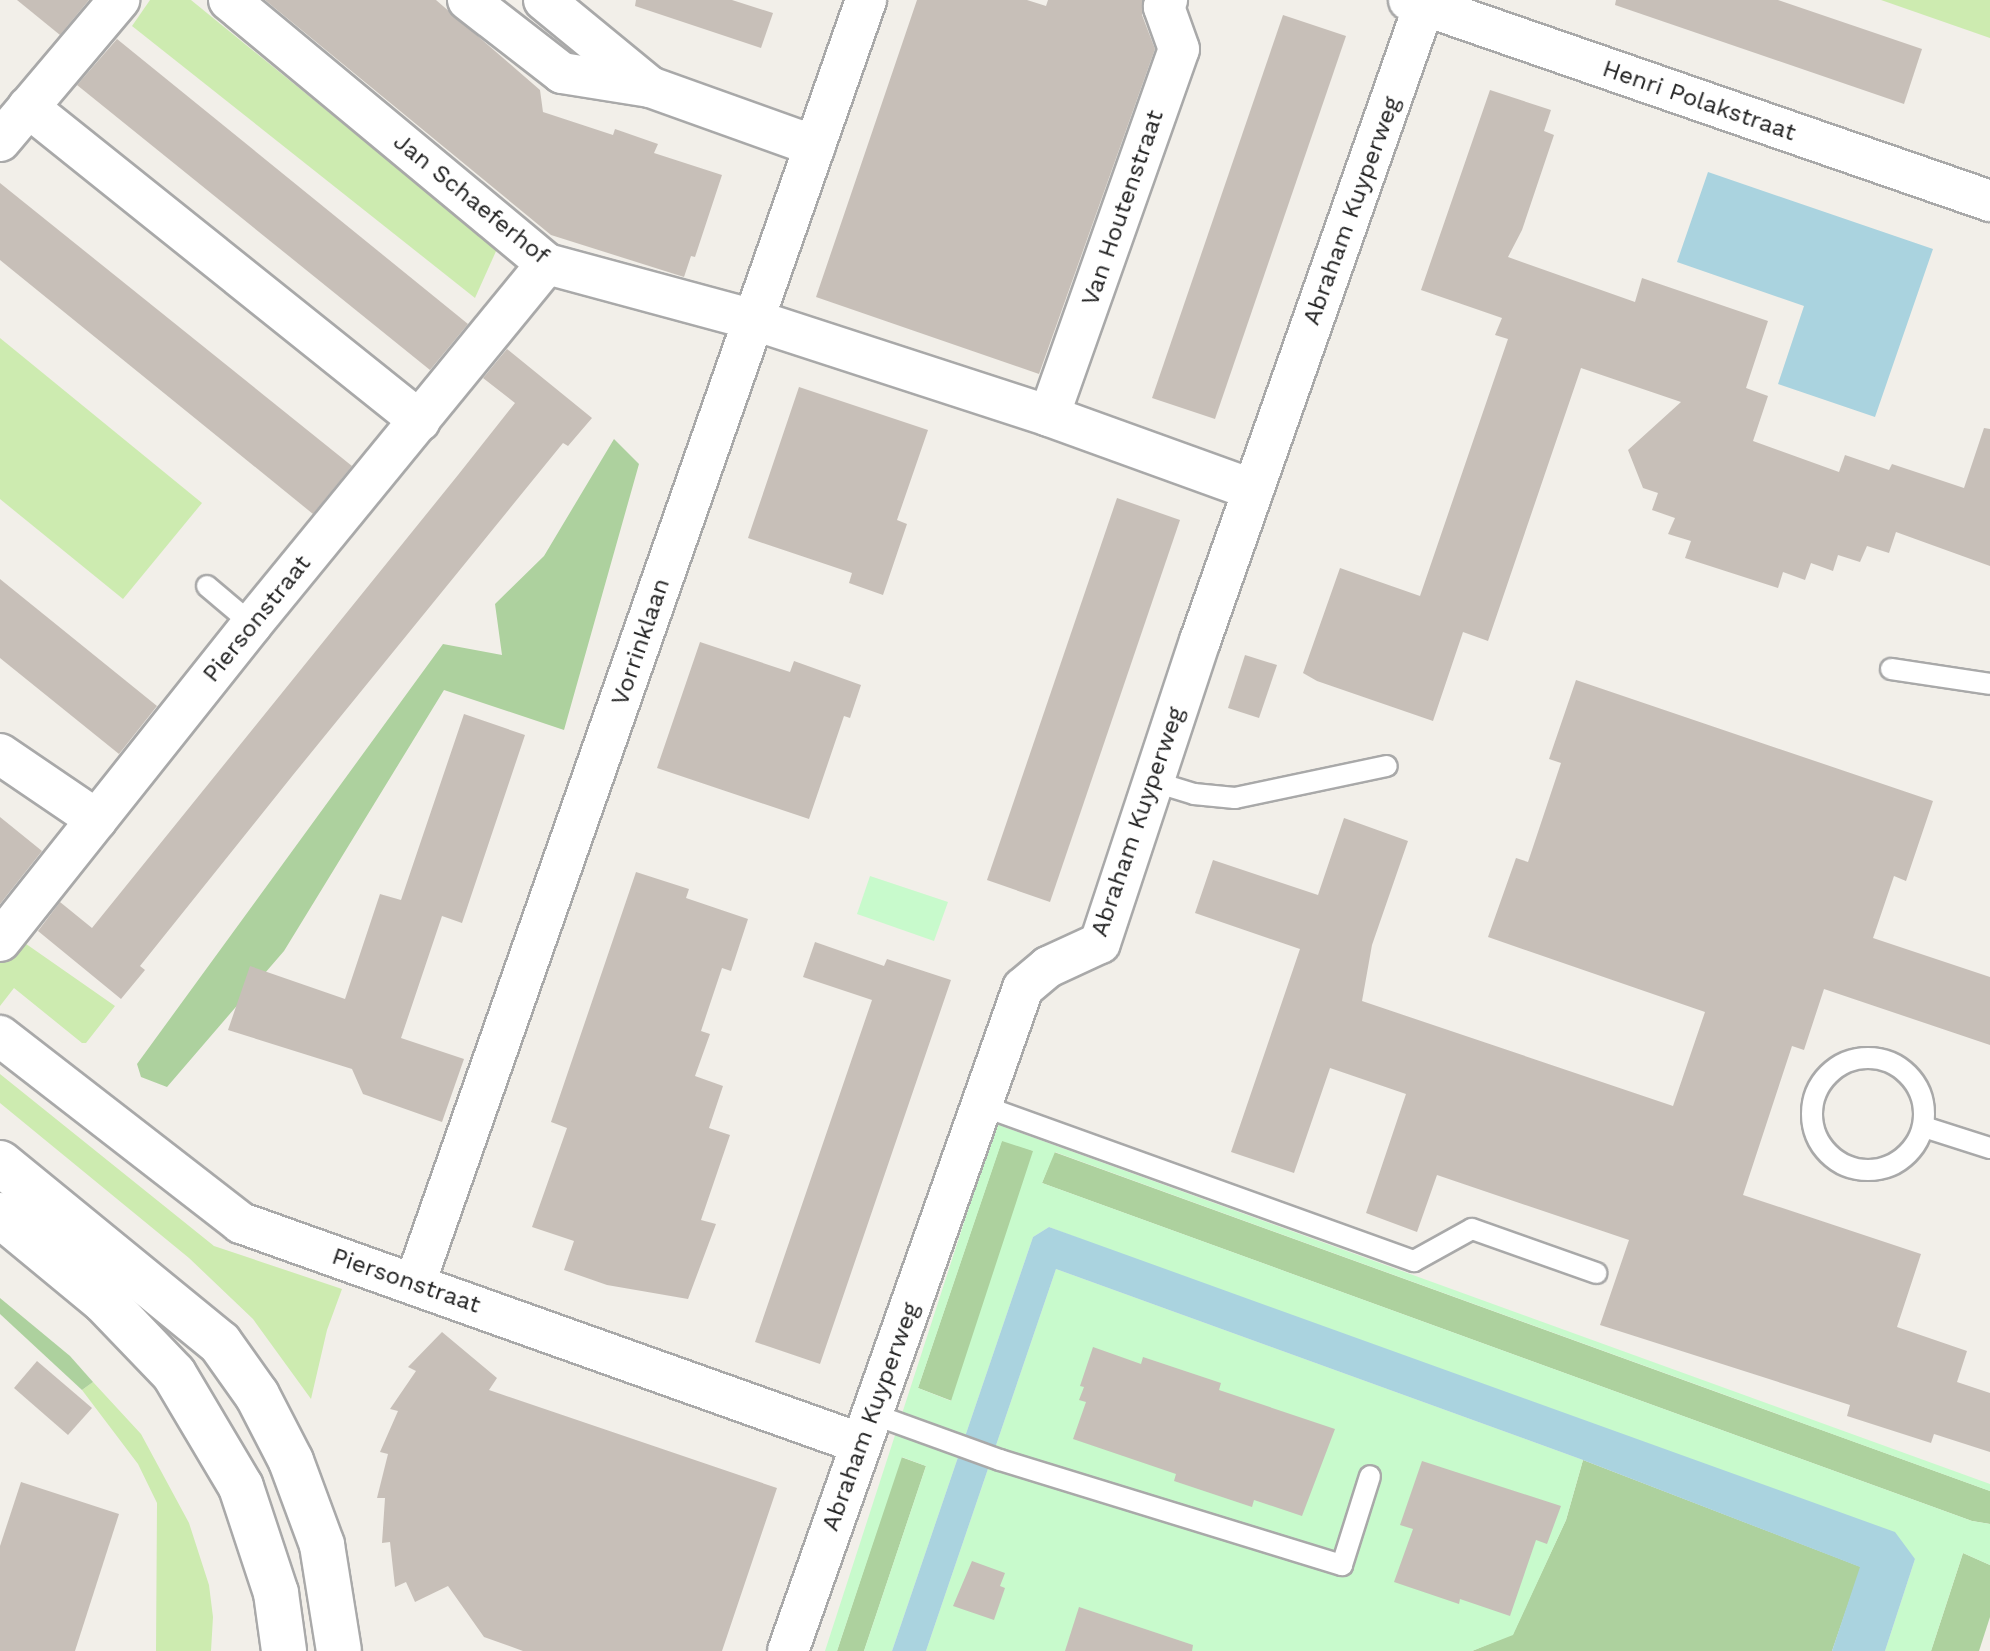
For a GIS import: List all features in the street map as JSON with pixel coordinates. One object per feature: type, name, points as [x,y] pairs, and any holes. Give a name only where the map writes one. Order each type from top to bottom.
[{"type":"street","points":[[0,141],[119,0]]},
{"type":"street","name":"Jan Schaeferhof","points":[[229,0],[547,264],[754,320]]},
{"type":"street","points":[[468,0],[562,73],[650,87],[815,146]]},
{"type":"street","points":[[544,0],[650,87]]},
{"type":"street","name":"Vorrinklaan","points":[[415,1283],[866,0]]},
{"type":"street","name":"Van Houtenstraat","points":[[1049,416],[1179,49],[1164,7],[1167,0]]},
{"type":"street","name":"Henri Polakstraat","points":[[1420,2],[1990,201]]},
{"type":"street","name":"Abraham Kuyperweg","points":[[788,1651],[864,1428],[882,1389],[1023,988],[1048,967],[1100,943],[1420,2]]},
{"type":"street","points":[[28,107],[420,421]]},
{"type":"street","name":"Piersonstraat","points":[[0,941],[252,624],[547,264]]},
{"type":"street","points":[[754,320],[1049,416],[1253,490]]},
{"type":"street","points":[[0,754],[97,820]]},
{"type":"street","name":"Piersonstraat","points":[[0,1036],[241,1223],[415,1283],[864,1428]]},
{"type":"street","points":[[0,1163],[220,1343],[249,1385],[291,1461],[322,1545],[333,1598],[339,1651]]},
{"type":"street","points":[[0,1215],[104,1301],[174,1374],[241,1487],[276,1593],[284,1651]]},
{"type":"lane","points":[[207,586],[252,624]]},
{"type":"lane","points":[[1891,669],[1990,684]]},
{"type":"lane","points":[[1155,782],[1194,794],[1235,798],[1387,766]]},
{"type":"lane","points":[[1874,1058],[1896,1065],[1910,1076],[1922,1095],[1924,1127],[1910,1152],[1894,1165],[1875,1171],[1855,1169],[1835,1160],[1820,1145],[1812,1124],[1813,1101],[1821,1083],[1836,1067],[1856,1059],[1874,1058]]},
{"type":"lane","points":[[983,1106],[1414,1261],[1472,1229],[1596,1273]]},
{"type":"lane","points":[[1924,1127],[1990,1148]]},
{"type":"lane","points":[[864,1428],[956,1445],[1342,1565],[1370,1476]]},
{"type":"green space","points":[[150,0],[191,0],[497,249],[475,298],[132,26]]},
{"type":"green space","points":[[1881,0],[1990,0],[1990,38]]},
{"type":"green space","points":[[0,338],[202,503],[123,599],[0,499]]},
{"type":"green space","points":[[614,439],[639,464],[564,730],[444,690],[284,951],[167,1087],[141,1077],[137,1064],[443,644],[502,655],[495,604],[544,556]]},
{"type":"green space","points":[[870,876],[948,902],[934,941],[857,914]]},
{"type":"green space","points":[[19,939],[115,1006],[86,1043],[82,1043],[14,988],[0,1006],[0,963]]},
{"type":"green space","points":[[0,1074],[214,1246],[342,1289],[327,1330],[311,1399],[253,1319],[189,1258],[0,1103]]},
{"type":"green space","points":[[996,1124],[1990,1484],[1990,1491],[1055,1152],[1042,1183],[1972,1521],[1990,1524],[1990,1565],[1963,1553],[1931,1651],[1885,1651],[1915,1559],[1049,1227],[1033,1237],[892,1651],[864,1651],[926,1466],[902,1457],[837,1651],[825,1651]],"holes":[[[1002,1141],[1033,1151],[951,1401],[918,1388]]]},
{"type":"green space","points":[[1002,1140],[1034,1151],[952,1401],[918,1388]]},
{"type":"green space","points":[[1054,1152],[1990,1491],[1990,1524],[1972,1521],[1042,1183]]},
{"type":"green space","points":[[1056,1269],[1583,1460],[1566,1520],[1513,1635],[1472,1651],[926,1651]]},
{"type":"green space","points":[[0,1298],[70,1356],[93,1382],[82,1390],[0,1314]]},
{"type":"green space","points":[[93,1382],[141,1434],[189,1523],[209,1585],[213,1617],[211,1651],[156,1651],[157,1503],[138,1464],[82,1390]]},
{"type":"green space","points":[[901,1457],[926,1466],[864,1651],[837,1651]]},
{"type":"green space","points":[[1583,1460],[1861,1567],[1832,1651],[1472,1651],[1513,1634],[1566,1520]]},
{"type":"green space","points":[[1963,1553],[1990,1565],[1990,1617],[1979,1651],[1931,1651]]},
{"type":"water","points":[[1708,172],[1933,249],[1875,417],[1778,384],[1804,306],[1677,262]]},
{"type":"water","points":[[1049,1227],[1895,1532],[1915,1559],[1885,1651],[1832,1651],[1860,1567],[1583,1460],[1056,1269],[926,1651],[892,1651],[1033,1237]]},
{"type":"building","points":[[17,0],[89,0],[60,35]]},
{"type":"building","points":[[265,0],[436,0],[540,90],[543,112],[613,135],[615,129],[658,144],[654,153],[722,175],[695,257],[691,256],[684,277],[551,235]]},
{"type":"building","points":[[636,0],[732,0],[773,13],[761,48],[635,6]]},
{"type":"building","points":[[917,0],[1027,0],[1046,6],[1048,0],[1143,0],[1142,15],[1155,49],[1039,374],[816,297]]},
{"type":"building","points":[[1616,0],[1778,0],[1922,49],[1904,104],[1615,5]]},
{"type":"building","points":[[1283,15],[1346,36],[1215,419],[1152,398]]},
{"type":"building","points":[[117,39],[468,324],[430,370],[77,85]]},
{"type":"building","points":[[1490,90],[1551,110],[1544,131],[1554,135],[1522,230],[1508,257],[1635,302],[1642,278],[1768,321],[1746,388],[1768,396],[1753,441],[1839,472],[1845,455],[1889,470],[1892,464],[1964,488],[1984,428],[1990,429],[1990,566],[1896,532],[1889,553],[1867,546],[1860,562],[1838,555],[1833,571],[1811,563],[1805,580],[1783,572],[1778,588],[1685,558],[1691,541],[1668,534],[1675,518],[1652,510],[1658,493],[1643,488],[1628,450],[1681,402],[1581,368],[1488,641],[1463,632],[1433,721],[1317,681],[1303,673],[1340,568],[1420,596],[1508,339],[1495,335],[1502,318],[1421,290]]},
{"type":"building","points":[[0,183],[352,466],[313,514],[0,260]]},
{"type":"building","points":[[507,349],[592,418],[568,446],[563,443],[293,775],[140,966],[145,970],[121,999],[38,931],[60,902],[92,928],[458,475],[515,403],[483,378]]},
{"type":"building","points":[[799,387],[928,430],[897,520],[907,524],[883,595],[849,583],[852,573],[748,538]]},
{"type":"building","points":[[1117,498],[1180,520],[1050,902],[987,880]]},
{"type":"building","points":[[0,579],[157,706],[119,754],[0,658]]},
{"type":"building","points":[[700,642],[790,672],[794,661],[861,685],[850,718],[844,716],[809,819],[657,768]]},
{"type":"building","points":[[1245,655],[1277,665],[1259,718],[1228,708]]},
{"type":"building","points":[[1576,680],[1933,801],[1906,881],[1894,876],[1873,938],[1990,977],[1990,1045],[1824,989],[1804,1050],[1792,1046],[1743,1195],[1921,1254],[1897,1327],[1967,1351],[1957,1382],[1990,1393],[1990,1452],[1934,1434],[1931,1443],[1847,1416],[1850,1405],[1600,1325],[1629,1240],[1437,1175],[1417,1232],[1366,1213],[1406,1094],[1330,1068],[1294,1173],[1231,1152],[1300,949],[1195,913],[1213,860],[1318,895],[1344,818],[1408,841],[1372,945],[1362,1001],[1673,1106],[1705,1012],[1488,937],[1516,858],[1528,862],[1561,763],[1549,759]]},
{"type":"building","points":[[464,714],[525,735],[462,923],[442,916],[401,1038],[464,1059],[442,1122],[363,1094],[352,1069],[228,1030],[250,966],[345,999],[380,894],[401,900]]},
{"type":"building","points":[[0,817],[42,851],[0,904]]},
{"type":"building","points":[[636,872],[689,889],[686,898],[748,919],[731,971],[722,968],[701,1031],[710,1034],[695,1076],[723,1086],[709,1128],[730,1135],[701,1220],[716,1224],[688,1299],[607,1285],[564,1270],[574,1241],[532,1227],[567,1128],[551,1122]]},
{"type":"building","points":[[815,942],[884,966],[887,959],[951,980],[820,1364],[755,1342],[872,1000],[803,977]]},
{"type":"building","points":[[442,1332],[497,1378],[489,1390],[777,1488],[722,1651],[523,1651],[484,1637],[448,1586],[415,1602],[406,1582],[395,1587],[390,1542],[382,1543],[385,1498],[377,1498],[388,1454],[380,1452],[398,1411],[390,1409],[416,1371],[408,1367]]},
{"type":"building","points":[[1093,1347],[1141,1364],[1143,1357],[1221,1383],[1219,1390],[1335,1429],[1302,1516],[1254,1500],[1252,1507],[1174,1481],[1176,1474],[1073,1439],[1086,1402],[1079,1400],[1084,1387],[1080,1386]]},
{"type":"building","points":[[37,1361],[92,1408],[68,1435],[14,1388]]},
{"type":"building","points":[[1422,1461],[1561,1506],[1547,1544],[1536,1540],[1510,1616],[1460,1599],[1459,1604],[1394,1582],[1413,1529],[1400,1525]]},
{"type":"building","points":[[21,1482],[119,1514],[75,1651],[0,1651],[0,1546]]},
{"type":"building","points":[[972,1561],[1005,1573],[1000,1586],[1005,1588],[994,1620],[953,1606]]},
{"type":"building","points":[[1079,1607],[1193,1645],[1192,1651],[1065,1651]]}]
